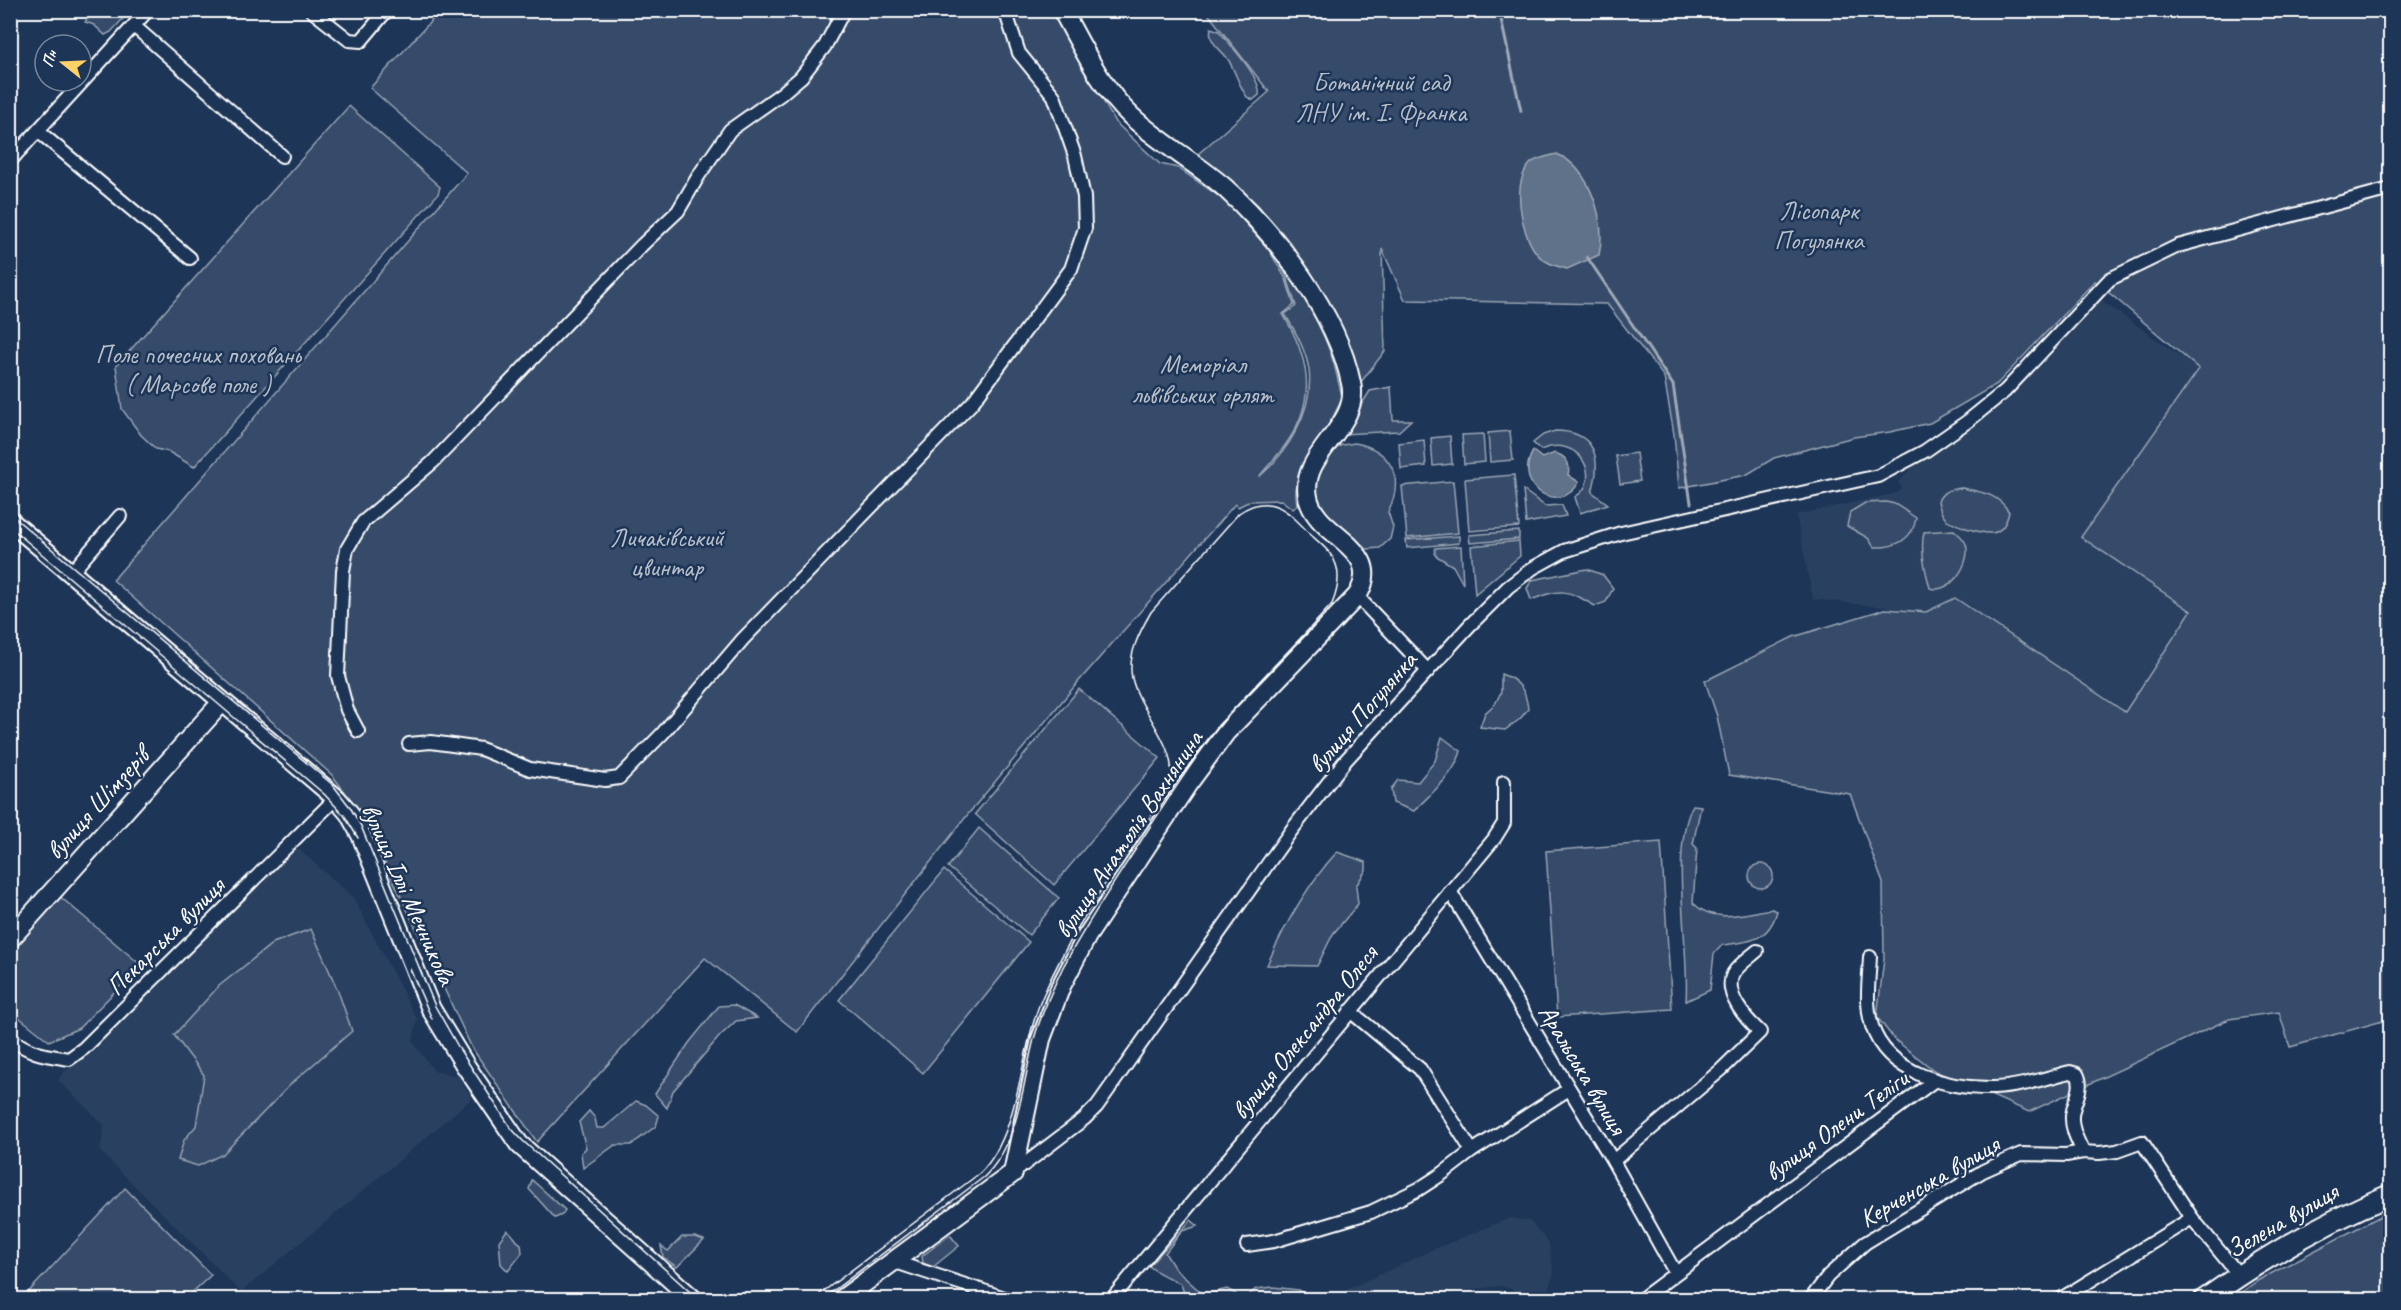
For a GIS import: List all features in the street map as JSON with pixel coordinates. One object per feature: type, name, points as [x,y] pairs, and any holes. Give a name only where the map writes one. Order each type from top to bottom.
[{"type":"main road","name":"Зелена вулиця","points":[[2204,1299],[2315,1229],[2391,1195]]},
{"type":"street","points":[[10,161],[148,10]]},
{"type":"street","points":[[311,10],[349,40],[361,41],[387,10]]},
{"type":"street","points":[[358,731],[347,710],[338,676],[343,571],[347,549],[363,522],[433,462],[628,259],[678,211],[730,130],[801,77],[825,46],[844,10]]},
{"type":"street","points":[[409,744],[431,742],[481,749],[530,769],[605,780],[619,778],[662,734],[743,639],[972,403],[1071,269],[1084,228],[1084,197],[1075,156],[1054,96],[1020,53],[1005,10]]},
{"type":"street","name":"вулиця Анатолія Вахнянина","points":[[1013,1173],[1041,1039],[1061,986],[1087,936],[1187,785],[1226,732],[1357,596],[1363,583],[1365,569],[1359,558],[1314,513],[1307,496],[1307,481],[1312,466],[1342,422],[1352,394],[1345,359],[1321,306],[1275,240],[1224,188],[1130,116],[1110,92],[1062,10]]},
{"type":"street","points":[[134,26],[282,156]]},
{"type":"street","points":[[38,131],[190,258]]},
{"type":"street","name":"вулиця Погулянка","points":[[1013,1173],[1084,1119],[1097,1106],[1291,831],[1345,762],[1508,587],[1533,568],[1564,551],[1631,530],[1878,476],[1925,451],[2005,391],[2110,279],[2178,246],[2391,189]]},
{"type":"street","points":[[71,573],[120,516]]},
{"type":"street","name":"вулиця Іллі Мечникова","points":[[10,521],[336,798],[349,813],[361,835],[431,1009],[452,1046],[508,1129],[519,1144],[694,1299]]},
{"type":"street","points":[[1357,596],[1428,671]]},
{"type":"street","name":"вулиця Шімзерів","points":[[10,939],[222,702]]},
{"type":"street","name":"вулиця Олександра Олеся","points":[[1111,1299],[1494,839],[1504,823],[1504,782]]},
{"type":"street","name":"Пекарська вулиця","points":[[10,1038],[26,1050],[42,1056],[69,1059],[84,1048],[336,798]]},
{"type":"street","name":"Аральська вулиця","points":[[1450,891],[1613,1161],[1675,1272]]},
{"type":"street","points":[[1613,1161],[1721,1070],[1760,1032],[1734,1000],[1731,987],[1733,974],[1757,951]]},
{"type":"street","points":[[1870,957],[1868,996],[1872,1025],[1878,1039],[1893,1057],[1908,1068],[1935,1080]]},
{"type":"street","points":[[1350,1011],[1420,1069],[1472,1151]]},
{"type":"street","name":"вулиця Олени Теліги","points":[[1640,1299],[1935,1080],[1995,1088],[2070,1072],[2076,1074],[2080,1084],[2072,1117],[2073,1130],[2083,1152]]},
{"type":"street","points":[[1246,1245],[1274,1241],[1371,1212],[1419,1189],[1472,1151],[1569,1089]]},
{"type":"street","name":"Керченська вулиця","points":[[1810,1299],[1828,1276],[1865,1243],[1983,1171],[2021,1154],[2066,1155],[2118,1151],[2142,1142],[2192,1218],[2239,1275]]},
{"type":"street","points":[[840,1299],[1013,1173]]},
{"type":"street","points":[[2059,1299],[2192,1218]]},
{"type":"street","points":[[892,1261],[1011,1299]]},
{"type":"shaded area","points":[[1557,154],[1569,161],[1587,183],[1598,212],[1600,227],[1599,255],[1567,269],[1553,265],[1538,255],[1530,243],[1520,207],[1521,182],[1525,171],[1534,161]]},
{"type":"shaded area","points":[[2098,298],[2199,369],[2081,537],[2191,611],[2125,712],[1955,598],[1926,612],[1813,599],[1796,515],[1897,493],[1902,487],[1898,483],[1921,457],[2002,402]]},
{"type":"shaded area","points":[[1533,451],[1542,458],[1555,453],[1565,458],[1569,467],[1568,475],[1579,482],[1571,492],[1551,497],[1541,493],[1533,486],[1529,477],[1528,465]]},
{"type":"shaded area","points":[[296,847],[353,897],[417,1019],[413,1042],[434,1071],[458,1076],[472,1098],[241,1292],[100,1151],[104,1125],[58,1080],[63,1073],[92,1050]]},
{"type":"shaded area","points":[[1510,1218],[1530,1221],[1549,1243],[1554,1274],[1546,1294],[1529,1295],[1501,1286],[1457,1291],[1448,1299],[1327,1299],[1432,1250]]},
{"type":"green space","points":[[109,11],[130,11],[111,32],[105,35],[94,25],[85,22],[90,16],[104,16]]},
{"type":"green space","name":"Личаківський цвинтар","points":[[440,11],[1053,11],[1115,122],[1160,164],[1178,168],[1227,202],[1269,250],[1286,279],[1294,305],[1283,314],[1299,345],[1306,377],[1306,393],[1297,425],[1285,446],[1259,477],[1280,455],[1297,429],[1303,415],[1309,385],[1309,370],[1305,355],[1285,314],[1296,306],[1287,277],[1279,263],[1281,262],[1308,304],[1323,333],[1342,396],[1328,427],[1301,467],[1296,491],[1297,505],[1293,509],[1281,500],[1250,501],[1238,507],[1235,504],[1079,681],[969,813],[797,1032],[705,958],[537,1142],[472,1048],[362,814],[332,775],[113,580],[467,173],[370,88]]},
{"type":"green space","name":"Лісопарк Погулянка","points":[[1206,11],[2390,11],[2390,1019],[2290,1047],[2279,1012],[2229,1019],[2029,1112],[1935,1071],[1894,1039],[1877,1017],[1884,959],[1883,883],[1850,794],[1729,775],[1717,716],[1705,681],[1793,637],[1885,609],[1926,612],[1955,598],[2125,712],[2191,611],[2081,537],[2199,369],[2095,281],[1997,384],[1930,423],[1854,437],[1774,458],[1746,475],[1679,488],[1674,434],[1664,377],[1607,304],[1405,300],[1382,249],[1385,351],[1361,382],[1348,347],[1300,264],[1259,206],[1198,154],[1269,92]]},
{"type":"green space","points":[[1211,28],[1219,31],[1251,71],[1259,88],[1259,95],[1253,100],[1247,97],[1229,61],[1213,42]]},
{"type":"green space","name":"Поле почесних поховань ( Марсове поле )","points":[[349,106],[440,187],[438,194],[194,467],[169,452],[156,449],[141,435],[122,409],[116,366]]},
{"type":"green space","points":[[1391,387],[1393,420],[1411,420],[1399,431],[1343,434],[1370,391]]},
{"type":"green space","points":[[1510,431],[1513,460],[1490,462],[1488,433]]},
{"type":"green space","points":[[1555,431],[1569,432],[1579,436],[1593,449],[1596,469],[1592,492],[1608,504],[1580,513],[1575,497],[1583,489],[1587,480],[1587,470],[1583,461],[1576,453],[1566,448],[1555,446],[1541,450],[1533,443],[1543,435]]},
{"type":"green space","points":[[1483,434],[1485,462],[1464,464],[1462,435]]},
{"type":"green space","points":[[1450,436],[1452,464],[1433,466],[1431,438]]},
{"type":"green space","points":[[1424,440],[1426,466],[1401,469],[1399,443]]},
{"type":"green space","points":[[1355,443],[1378,452],[1392,467],[1395,477],[1393,500],[1388,512],[1393,527],[1390,539],[1380,548],[1367,549],[1329,520],[1314,498],[1314,472],[1330,451],[1342,445]]},
{"type":"green space","points":[[1636,453],[1640,481],[1620,484],[1616,456]]},
{"type":"green space","points":[[1514,475],[1519,527],[1469,531],[1465,479]]},
{"type":"green space","points":[[1453,481],[1458,533],[1407,538],[1402,486]]},
{"type":"green space","points":[[1962,488],[1995,498],[2005,506],[2009,512],[1999,531],[1981,532],[1955,524],[1945,518],[1938,501],[1940,497],[1948,491]]},
{"type":"green space","points":[[1523,490],[1545,506],[1562,505],[1566,516],[1526,523]]},
{"type":"green space","points":[[1865,503],[1895,504],[1916,518],[1914,526],[1902,541],[1889,546],[1874,547],[1868,538],[1847,526],[1850,512]]},
{"type":"green space","points":[[1954,530],[1966,544],[1966,560],[1963,568],[1958,576],[1945,587],[1930,588],[1923,553],[1924,532]]},
{"type":"green space","points":[[1519,531],[1519,539],[1470,543],[1469,535]]},
{"type":"green space","points":[[1459,536],[1459,543],[1407,548],[1406,540]]},
{"type":"green space","points":[[1519,541],[1520,556],[1475,594],[1471,546]]},
{"type":"green space","points":[[1461,546],[1463,584],[1453,566],[1435,555],[1435,548]]},
{"type":"green space","points":[[1587,569],[1603,575],[1613,588],[1606,602],[1595,606],[1564,592],[1550,593],[1531,600],[1527,588],[1532,580]]},
{"type":"green space","points":[[1501,674],[1517,683],[1523,691],[1528,709],[1520,719],[1505,730],[1480,727],[1485,713],[1495,704],[1501,692]]},
{"type":"green space","points":[[1079,689],[1160,758],[1054,885],[975,814]]},
{"type":"green space","points":[[1442,737],[1461,751],[1448,776],[1414,811],[1393,803],[1391,789],[1398,780],[1418,782],[1435,761]]},
{"type":"green space","points":[[1693,805],[1701,806],[1693,844],[1697,848],[1693,903],[1702,910],[1721,916],[1772,909],[1777,911],[1769,929],[1757,938],[1722,945],[1714,954],[1710,990],[1686,1001],[1681,872],[1686,824]]},
{"type":"green space","points":[[979,828],[1059,898],[1029,935],[948,867]]},
{"type":"green space","points":[[1661,842],[1672,1009],[1557,1017],[1546,851]]},
{"type":"green space","points":[[1337,852],[1366,862],[1366,870],[1356,886],[1358,904],[1333,934],[1317,966],[1267,965],[1297,906]]},
{"type":"green space","points":[[1761,864],[1766,865],[1772,871],[1772,881],[1766,887],[1761,888],[1756,887],[1750,881],[1749,876],[1750,871],[1756,865]]},
{"type":"green space","points":[[944,870],[1029,942],[923,1073],[839,1000]]},
{"type":"green space","points":[[58,895],[141,965],[79,1028],[49,1041],[11,1011],[10,952]]},
{"type":"green space","points":[[311,929],[338,991],[352,1031],[293,1082],[223,1154],[198,1166],[178,1160],[184,1140],[196,1126],[204,1075],[174,1035],[219,986],[273,943]]},
{"type":"green space","points":[[734,1005],[757,1018],[736,1021],[720,1036],[673,1091],[667,1108],[655,1094],[689,1043],[719,1006]]},
{"type":"green space","points":[[636,1101],[646,1105],[659,1116],[656,1126],[631,1145],[615,1145],[583,1168],[581,1153],[586,1148],[579,1122],[589,1111],[595,1118],[597,1128],[604,1128]]},
{"type":"green space","points":[[532,1180],[565,1210],[562,1215],[555,1218],[529,1189]]},
{"type":"green space","points":[[125,1188],[211,1275],[185,1299],[22,1299]]},
{"type":"green space","points":[[2390,1211],[2390,1299],[2232,1299],[2259,1280]]},
{"type":"green space","points":[[1191,1220],[1198,1226],[1182,1231],[1165,1253],[1175,1269],[1204,1295],[1227,1289],[1244,1299],[1186,1299],[1181,1284],[1149,1266]]},
{"type":"green space","points":[[507,1230],[521,1244],[522,1253],[508,1271],[501,1264],[499,1241]]},
{"type":"green space","points":[[950,1235],[959,1246],[933,1267],[923,1263],[922,1256]]},
{"type":"green space","points":[[682,1237],[704,1240],[677,1267],[663,1257],[661,1246],[668,1251]]},
{"type":"green space","points":[[1273,1287],[1298,1290],[1313,1299],[1244,1299],[1256,1289]]},
{"type":"waterway","points":[[1499,10],[1521,111]]},
{"type":"waterway","points":[[1587,257],[1673,385],[1691,503]]},
{"type":"tram line","points":[[812,1300],[980,1173],[993,1156],[1012,1114],[1034,1019],[1054,971],[1083,919],[1165,795],[1170,782],[1171,765],[1168,753],[1132,678],[1131,661],[1139,635],[1151,612],[1239,513],[1261,504],[1279,507],[1295,519],[1333,558],[1338,577],[1337,591],[1332,604],[1245,697],[1207,742],[1080,937],[1063,967],[1040,1020],[1018,1112],[1005,1147],[996,1163],[984,1177],[821,1300]]},
{"type":"tram line","points":[[10,514],[333,785],[361,826],[435,1006],[460,1050],[511,1128],[699,1300]]},
{"type":"tram line","points":[[10,527],[324,794],[344,815],[358,838]]},
{"type":"tram line","points":[[410,969],[432,1019]]},
{"type":"park label","name":"Ботанічний сад ЛНУ ім. І. Франка","points":[[1381,97]]},
{"type":"park label","name":"Меморіал львівських орлят","points":[[1203,379]]}]
